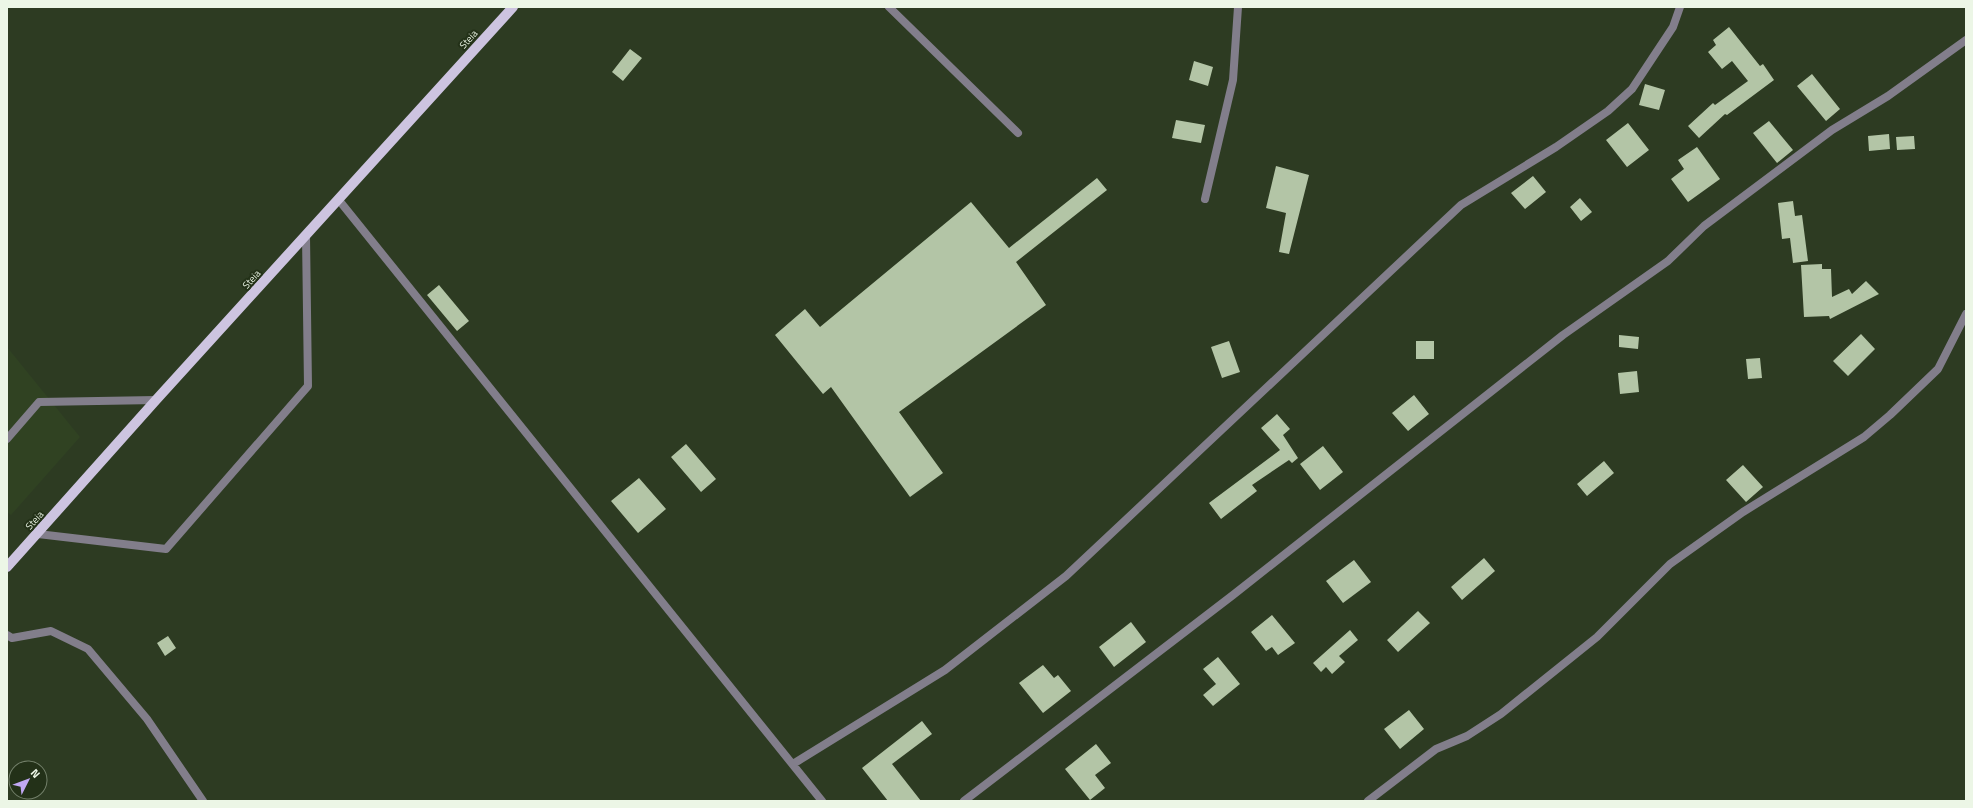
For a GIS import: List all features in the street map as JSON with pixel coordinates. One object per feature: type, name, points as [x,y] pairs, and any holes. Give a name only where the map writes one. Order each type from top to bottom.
[{"type":"main road","name":"Steia","points":[[7,567],[156,400],[513,7]]},
{"type":"street","points":[[889,7],[1018,133]]},
{"type":"street","points":[[1205,199],[1233,80],[1238,7]]},
{"type":"street","points":[[793,764],[945,670],[1066,576],[1461,205],[1556,147],[1608,112],[1632,89],[1673,27],[1680,7]]},
{"type":"street","points":[[964,801],[1233,595],[1563,335],[1668,261],[1711,221],[1832,130],[1888,96],[1966,40]]},
{"type":"street","points":[[338,199],[822,801]]},
{"type":"street","points":[[38,534],[166,549],[308,386],[306,236]]},
{"type":"street","points":[[1368,801],[1436,748],[1467,736],[1501,714],[1597,637],[1670,564],[1743,512],[1864,438],[1938,369],[1966,314]]},
{"type":"street","points":[[7,439],[39,402],[156,400]]},
{"type":"street","points":[[7,634],[12,638],[51,631],[88,649],[147,719],[203,801]]},
{"type":"shaded area","points":[[7,347],[80,437],[11,515],[7,512]]},
{"type":"building","points":[[1729,27],[1760,66],[1763,64],[1774,80],[1727,115],[1725,114],[1699,138],[1688,126],[1713,103],[1715,105],[1748,81],[1732,61],[1722,69],[1708,52],[1716,45],[1713,40]]},
{"type":"building","points":[[630,49],[642,58],[623,81],[612,72]]},
{"type":"building","points":[[1194,61],[1213,67],[1208,86],[1189,80]]},
{"type":"building","points":[[1812,74],[1840,109],[1826,121],[1797,86]]},
{"type":"building","points":[[1645,84],[1665,90],[1659,110],[1639,105]]},
{"type":"building","points":[[1176,120],[1205,125],[1201,143],[1172,138]]},
{"type":"building","points":[[1769,121],[1793,150],[1777,163],[1753,133]]},
{"type":"building","points":[[1628,123],[1649,150],[1627,167],[1606,140]]},
{"type":"building","points":[[1889,134],[1890,149],[1869,151],[1868,136]]},
{"type":"building","points":[[1914,136],[1915,149],[1897,150],[1896,137]]},
{"type":"building","points":[[1697,147],[1720,179],[1688,202],[1671,179],[1684,169],[1678,160]]},
{"type":"building","points":[[1276,166],[1309,175],[1289,254],[1279,252],[1286,213],[1266,208]]},
{"type":"building","points":[[1533,176],[1546,192],[1525,209],[1511,193]]},
{"type":"building","points":[[1097,178],[1107,190],[1016,262],[1046,305],[899,412],[943,473],[910,497],[831,387],[823,394],[775,335],[805,309],[820,327],[971,202],[1009,248]]},
{"type":"building","points":[[1580,198],[1592,212],[1581,221],[1570,207]]},
{"type":"building","points":[[1793,201],[1795,216],[1802,215],[1808,261],[1793,263],[1790,238],[1782,239],[1778,203]]},
{"type":"building","points":[[1822,264],[1822,269],[1831,269],[1832,297],[1849,289],[1852,294],[1866,281],[1879,294],[1830,319],[1829,316],[1804,317],[1801,265]]},
{"type":"building","points":[[439,285],[469,321],[457,331],[427,295]]},
{"type":"building","points":[[1861,334],[1875,349],[1848,376],[1833,361]]},
{"type":"building","points":[[1619,335],[1639,337],[1638,349],[1619,347]]},
{"type":"building","points":[[1229,341],[1240,372],[1222,378],[1211,347]]},
{"type":"building","points":[[1416,341],[1434,341],[1434,359],[1416,359]]},
{"type":"building","points":[[1760,358],[1762,378],[1748,379],[1746,359]]},
{"type":"building","points":[[1637,371],[1639,392],[1620,394],[1618,373]]},
{"type":"building","points":[[1414,395],[1429,414],[1408,431],[1392,413]]},
{"type":"building","points":[[1277,414],[1290,429],[1283,435],[1298,458],[1292,463],[1289,460],[1252,485],[1257,491],[1221,519],[1209,503],[1280,450],[1261,428]]},
{"type":"building","points":[[686,444],[716,479],[701,492],[671,457]]},
{"type":"building","points":[[1323,446],[1343,472],[1320,490],[1300,464]]},
{"type":"building","points":[[1604,461],[1614,473],[1587,496],[1577,484]]},
{"type":"building","points":[[1743,465],[1763,487],[1746,502],[1726,480]]},
{"type":"building","points":[[639,478],[666,509],[638,533],[611,501]]},
{"type":"building","points":[[1484,558],[1495,571],[1462,600],[1451,587]]},
{"type":"building","points":[[1354,560],[1371,582],[1343,603],[1326,581]]},
{"type":"building","points":[[1418,611],[1430,623],[1398,652],[1387,640]]},
{"type":"building","points":[[1272,615],[1295,643],[1278,655],[1272,647],[1266,651],[1251,632]]},
{"type":"building","points":[[1131,622],[1146,642],[1114,667],[1099,647]]},
{"type":"building","points":[[1350,630],[1358,640],[1339,656],[1345,662],[1332,674],[1326,667],[1321,672],[1313,663]]},
{"type":"building","points":[[168,636],[176,648],[165,656],[157,643]]},
{"type":"building","points":[[1218,657],[1240,684],[1213,706],[1203,695],[1216,684],[1203,669]]},
{"type":"building","points":[[1043,665],[1054,678],[1058,675],[1071,691],[1043,713],[1019,683]]},
{"type":"building","points":[[1409,710],[1424,729],[1400,749],[1384,729]]},
{"type":"building","points":[[922,721],[932,734],[892,764],[921,801],[888,801],[862,768]]},
{"type":"building","points":[[1096,744],[1111,763],[1095,775],[1105,788],[1090,800],[1065,769]]}]
